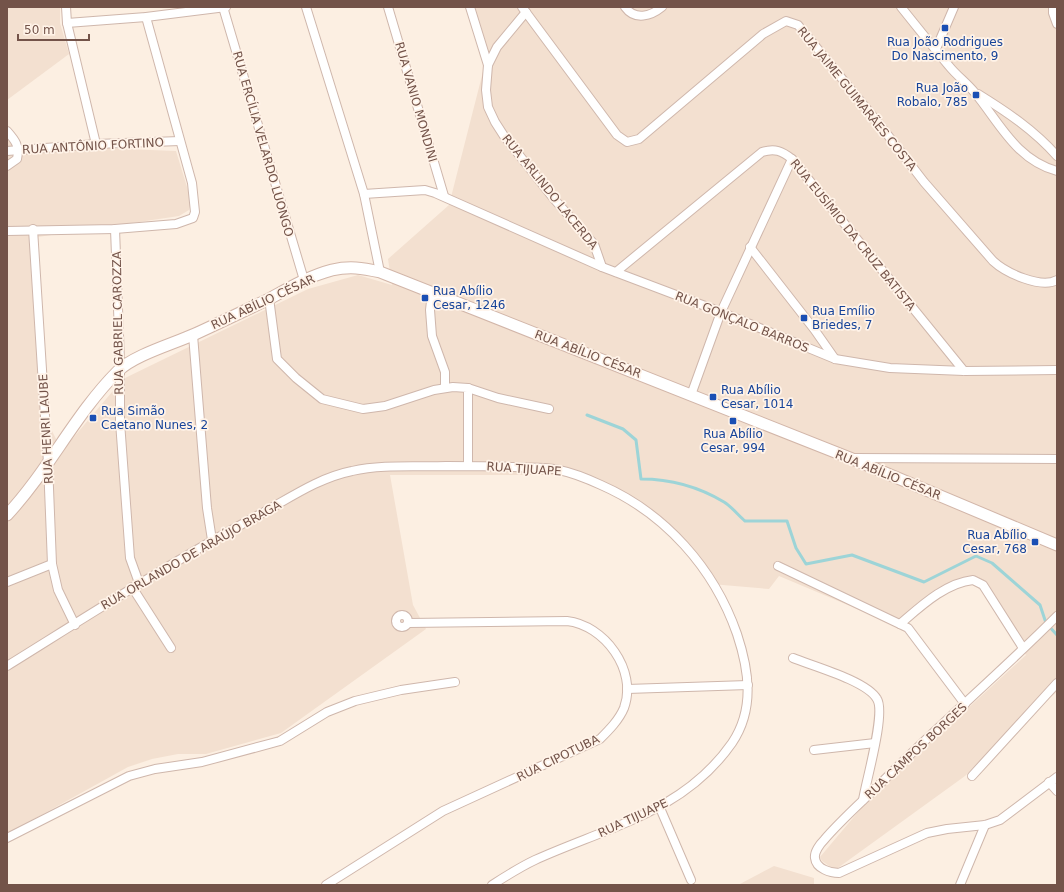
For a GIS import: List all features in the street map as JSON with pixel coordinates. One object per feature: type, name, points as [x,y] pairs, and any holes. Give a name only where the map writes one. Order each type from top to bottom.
[{"type":"main road","name":"RUA ABÍLIO CÉSAR","points":[[7,515],[48,463],[60,443],[85,408],[120,369],[144,356],[193,335],[304,280],[354,266],[380,272],[850,458],[1055,543]]},
{"type":"street","points":[[66,7],[67,23],[96,144]]},
{"type":"street","points":[[67,23],[146,17],[225,7]]},
{"type":"street","name":"RUA ERCÍLIA VELARDO LUONGO","points":[[225,7],[304,280]]},
{"type":"street","points":[[306,7],[364,194],[380,272]]},
{"type":"street","name":"RUA VANIO MONDINI","points":[[388,7],[444,196]]},
{"type":"street","points":[[470,7],[488,65]]},
{"type":"street","points":[[625,7],[635,16],[641,16],[662,7]]},
{"type":"street","points":[[901,7],[949,67],[975,92],[1025,126],[1039,137],[1057,156]]},
{"type":"street","points":[[936,49],[954,7]]},
{"type":"street","points":[[1053,7],[1053,13],[1057,24]]},
{"type":"street","name":"RUA ARLINDO LACERDA","points":[[524,10],[497,47],[488,65],[487,100],[495,122],[554,199],[594,244],[602,267]]},
{"type":"street","name":"RUA JAIME GUIMARÃES COSTA","points":[[524,10],[617,135],[627,142],[639,139],[763,34],[786,21],[798,25],[924,182],[993,261],[1018,276],[1034,282],[1055,282]]},
{"type":"street","points":[[7,231],[33,229],[115,228],[176,224],[193,218],[195,212],[192,183],[146,17]]},
{"type":"street","points":[[975,92],[1002,132],[1014,144],[1044,166],[1057,171]]},
{"type":"street","points":[[7,131],[17,144],[18,150],[17,159],[7,166]]},
{"type":"street","name":"RUA ANTÔNIO FORTINO","points":[[7,151],[96,144],[180,141]]},
{"type":"street","name":"RUA EUSÍMIO DA CRUZ BATISTA","points":[[616,272],[762,152],[776,150],[784,152],[792,159],[964,371]]},
{"type":"street","points":[[691,395],[721,312],[792,159]]},
{"type":"street","name":"RUA GONÇALO BARROS","points":[[364,194],[425,190],[444,196],[602,267],[721,312],[835,359],[890,368],[964,371],[1057,370]]},
{"type":"street","name":"RUA GABRIEL CAROZZA","points":[[115,228],[120,369],[120,422],[130,558],[135,585],[171,648]]},
{"type":"street","name":"RUA HENRI LAUBE","points":[[33,229],[48,463],[52,564],[58,590],[75,624]]},
{"type":"street","points":[[750,247],[814,329],[835,359]]},
{"type":"street","points":[[432,293],[430,310],[432,336],[445,372],[445,388]]},
{"type":"street","points":[[269,298],[278,359],[284,367],[316,395],[327,401],[363,409],[385,406],[434,390],[445,388],[468,388],[498,398],[549,409]]},
{"type":"street","points":[[193,335],[207,508],[212,540]]},
{"type":"street","points":[[468,388],[468,466]]},
{"type":"street","points":[[850,458],[1057,459]]},
{"type":"street","name":"RUA TIJUAPE","points":[[367,468],[468,466],[548,468],[562,470],[607,488],[655,517],[680,539],[695,557],[726,607],[743,651],[748,673],[748,698],[744,721],[732,742],[706,775],[682,794],[660,808],[534,861],[492,885]]},
{"type":"street","name":"RUA ORLANDO DE ARAÚJO BRAGA","points":[[7,666],[135,585],[308,486],[338,474],[367,468]]},
{"type":"street","points":[[7,582],[52,564]]},
{"type":"street","points":[[778,566],[912,631],[965,704]]},
{"type":"street","points":[[900,624],[938,594],[955,585],[972,580],[983,585],[1023,648]]},
{"type":"street","name":"RUA CAMPOS BORGES","points":[[986,825],[947,828],[927,833],[839,873],[826,870],[815,858],[818,847],[863,800],[1057,616]]},
{"type":"street","name":"RUA CIPOTUBA","points":[[326,885],[443,811],[600,739],[611,728],[624,707],[627,689],[620,661],[610,645],[600,635],[576,622],[408,623]]},
{"type":"street","points":[[793,658],[847,678],[873,693],[878,700],[880,708],[875,743],[863,800]]},
{"type":"street","points":[[7,838],[129,776],[154,769],[202,762],[280,741],[327,712],[354,701],[401,690],[455,682]]},
{"type":"street","points":[[972,776],[1057,683]]},
{"type":"street","points":[[627,689],[748,686]]},
{"type":"street","points":[[814,750],[875,743]]},
{"type":"street","points":[[960,885],[986,825],[1000,820],[1057,777]]},
{"type":"street","points":[[1049,782],[1057,791]]},
{"type":"street","points":[[660,808],[692,880]]},
{"type":"shaded area","points":[[7,7],[60,7],[60,23],[69,54],[7,100]]},
{"type":"shaded area","points":[[474,7],[1057,7],[1057,692],[1014,727],[965,776],[835,870],[822,861],[820,857],[869,799],[1026,655],[987,595],[970,582],[933,601],[900,627],[779,576],[769,589],[711,584],[682,544],[657,521],[614,493],[565,475],[390,475],[413,605],[426,629],[281,733],[206,754],[178,754],[152,759],[128,767],[7,834],[7,127],[22,145],[176,151],[191,200],[189,210],[179,216],[38,237],[49,425],[62,451],[123,379],[308,289],[358,275],[392,285],[388,259],[449,205],[488,52]]},
{"type":"shaded area","points":[[774,866],[814,878],[814,885],[738,885]]},
{"type":"waterway","points":[[587,415],[623,429],[636,440],[641,479],[673,482],[705,492],[727,504],[745,521],[787,521],[796,548],[806,564],[852,555],[924,582],[976,556],[992,563],[1040,605],[1046,623],[1057,635]]},
{"type":"place","name":"Rua João Rodrigues Do Nascimento, 9","points":[[945,28]]},
{"type":"place","name":"Rua João Robalo, 785","points":[[976,95]]},
{"type":"place","name":"Rua Abílio Cesar, 1246","points":[[425,298]]},
{"type":"place","name":"Rua Emílio Briedes, 7","points":[[804,318]]},
{"type":"place","name":"Rua Abílio Cesar, 1014","points":[[713,397]]},
{"type":"place","name":"Rua Simão Caetano Nunes, 2","points":[[93,418]]},
{"type":"place","name":"Rua Abílio Cesar, 994","points":[[733,421]]},
{"type":"place","name":"Rua Abílio Cesar, 768","points":[[1035,542]]}]
